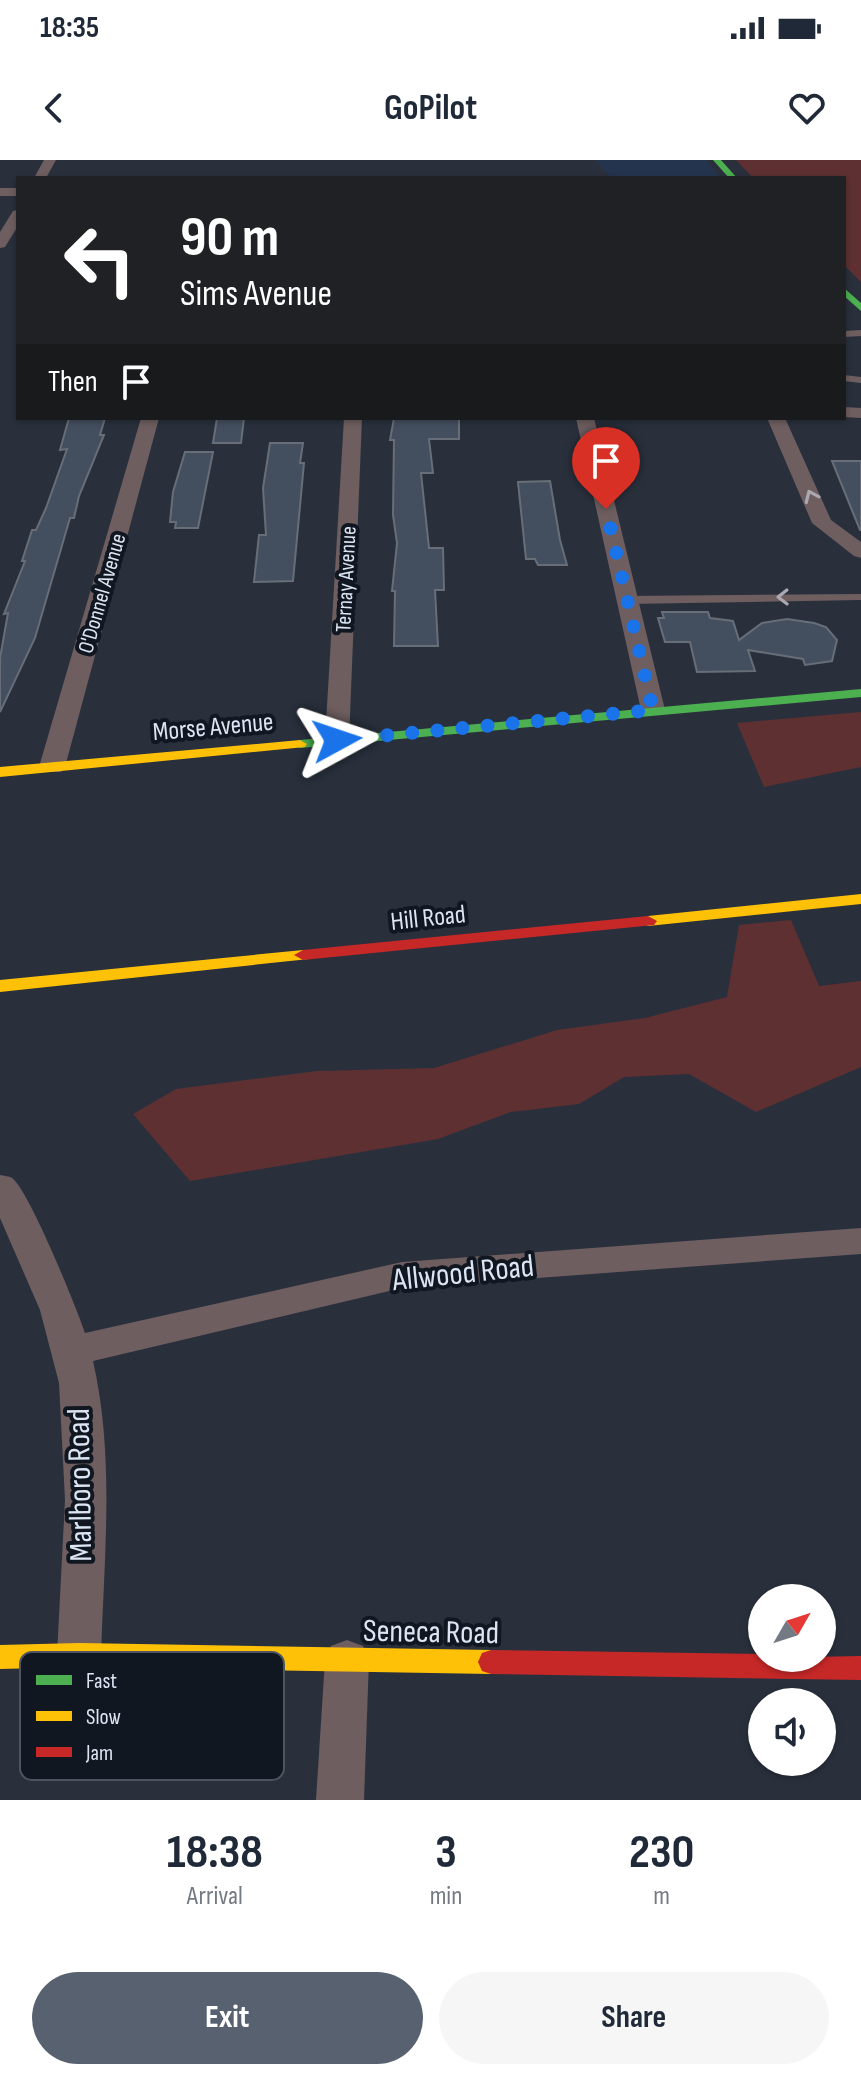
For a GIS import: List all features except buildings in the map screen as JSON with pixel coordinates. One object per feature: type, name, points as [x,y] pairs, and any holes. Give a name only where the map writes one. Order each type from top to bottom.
[{"type":"street","points":[[717,160],[731,176]]},
{"type":"street","points":[[0,244],[16,217]]},
{"type":"street","name":"O'Donnel Avenue","points":[[52,767],[149,420]]},
{"type":"street","name":"Ternay Avenue","points":[[337,740],[353,420]]},
{"type":"street","points":[[585,420],[653,710]]},
{"type":"street","points":[[777,420],[822,523],[861,552]]},
{"type":"street","name":"Morse Avenue","points":[[0,772],[861,693]]},
{"type":"street","name":"Hill Road","points":[[0,986],[861,899]]},
{"type":"street","name":"Marlboro Road","points":[[0,1187],[42,1269],[72,1351],[84,1438],[79,1652]]},
{"type":"street","name":"Allwood Road","points":[[72,1351],[402,1275],[861,1241]]},
{"type":"street","name":"Seneca Road","points":[[0,1657],[20,1656]]},
{"type":"street","name":"Seneca Road","points":[[284,1659],[861,1668]]},
{"type":"street","points":[[340,1800],[347,1660]]},
{"type":"lane","points":[[627,600],[861,597]]},
{"type":"shaded area","points":[[595,160],[706,160],[719,176],[610,176]]},
{"type":"shaded area","points":[[736,160],[861,160],[861,282],[846,267],[846,176],[751,176]]},
{"type":"shaded area","points":[[861,712],[861,767],[764,787],[737,723]]},
{"type":"shaded area","points":[[791,920],[819,986],[861,981],[861,1067],[756,1112],[689,1074],[624,1077],[579,1104],[511,1112],[438,1139],[190,1181],[133,1114],[176,1089],[318,1071],[434,1068],[557,1030],[645,1018],[727,997],[739,925]]},
{"type":"traffic: fast","points":[[717,160],[731,176]]},
{"type":"traffic: fast","points":[[846,293],[861,308]]},
{"type":"traffic: fast","points":[[300,744],[861,693]]},
{"type":"traffic: slow","points":[[0,772],[300,744]]},
{"type":"traffic: slow","points":[[648,921],[861,899]]},
{"type":"traffic: slow","points":[[0,986],[303,955]]},
{"type":"traffic: slow","points":[[0,1657],[20,1656]]},
{"type":"traffic: slow","points":[[284,1658],[491,1662]]},
{"type":"traffic: jam","points":[[303,955],[648,921]]},
{"type":"traffic: jam","points":[[491,1662],[861,1668]]},
{"type":"route","points":[[337,740],[653,710],[606,509]]}]
